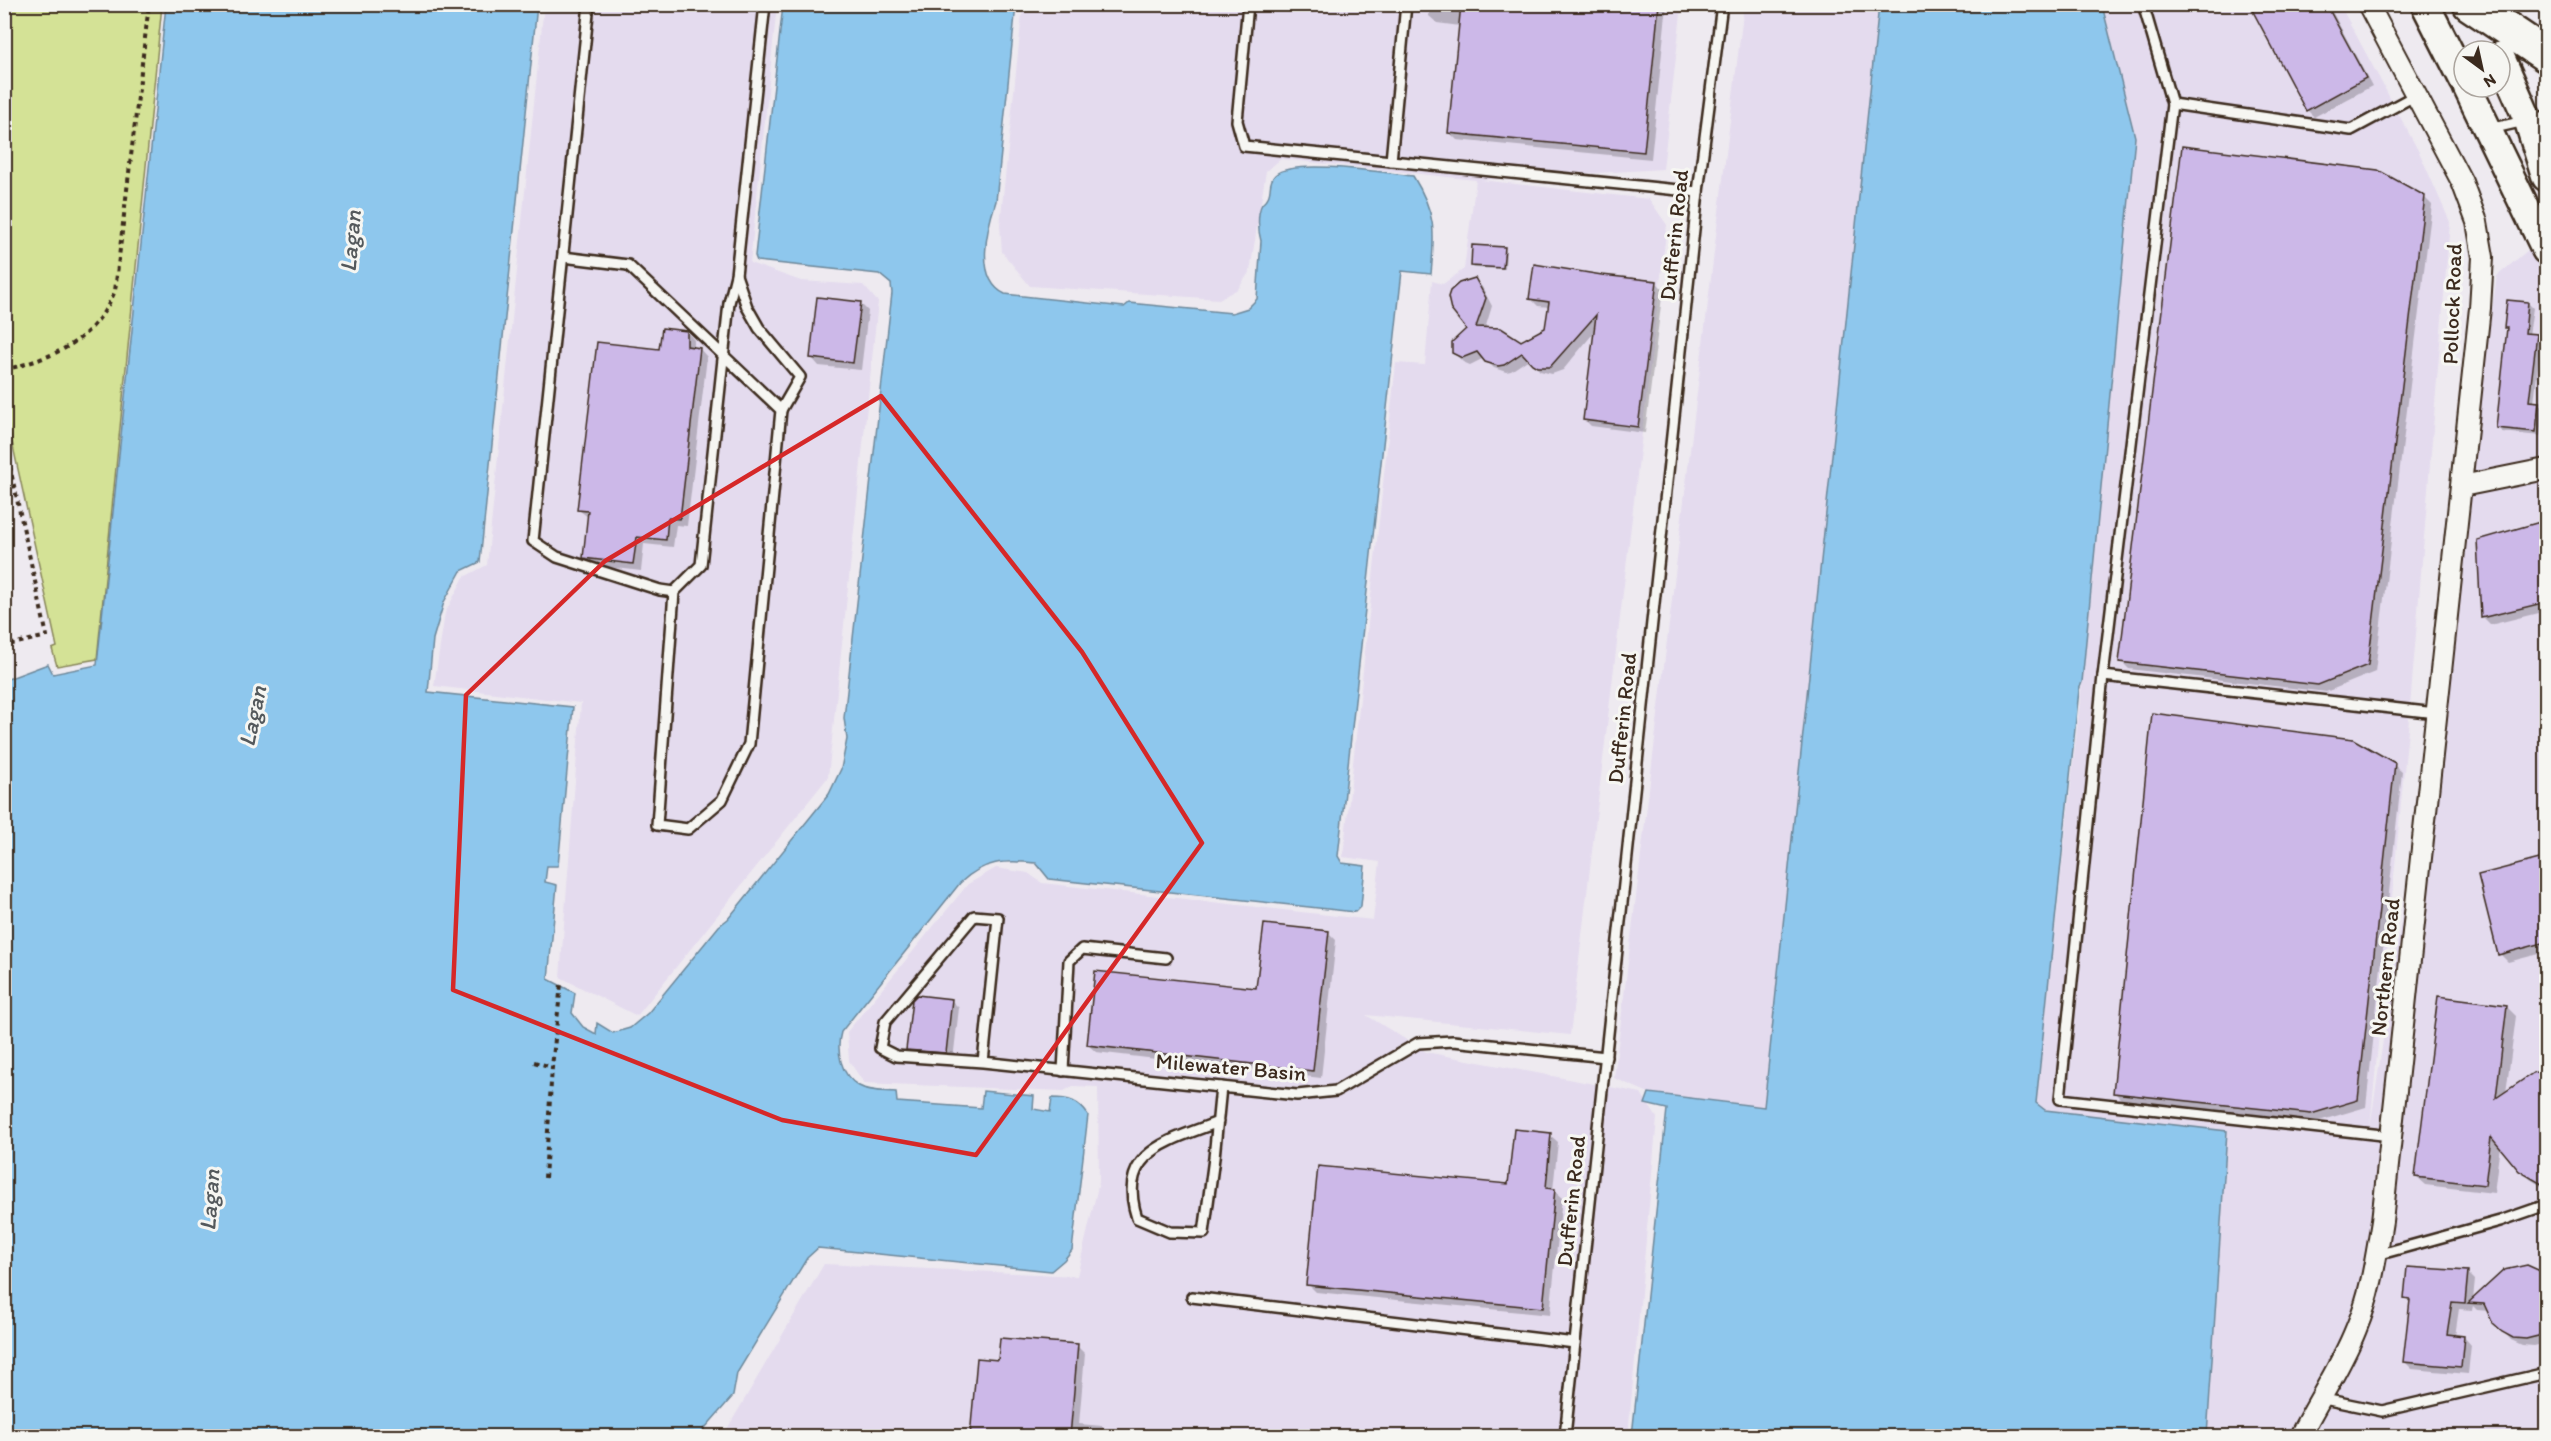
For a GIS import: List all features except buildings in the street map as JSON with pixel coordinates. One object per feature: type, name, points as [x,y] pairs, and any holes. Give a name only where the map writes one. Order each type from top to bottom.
[{"type":"highway","points":[[2478,8],[2547,55]]},
{"type":"street","name":"Pollock Road","points":[[2368,4],[2462,182],[2477,222],[2483,257],[2462,486]]},
{"type":"street","points":[[2425,4],[2452,57]]},
{"type":"street","points":[[2478,8],[2492,39]]},
{"type":"street","points":[[2512,76],[2537,118],[2547,177]]},
{"type":"street","points":[[2473,99],[2547,250]]},
{"type":"street","points":[[2462,486],[2547,469]]},
{"type":"street","name":"Northern Road","points":[[2300,1437],[2319,1398],[2341,1363],[2357,1328],[2373,1278],[2377,1256],[2462,486]]},
{"type":"lane","points":[[589,4],[533,541],[557,557],[660,590],[674,592]]},
{"type":"lane","points":[[736,275],[747,307],[759,328],[800,377],[782,411],[749,744],[722,800],[688,829],[657,825],[674,592],[701,565],[729,303],[736,275],[765,4]]},
{"type":"lane","points":[[1248,4],[1236,121],[1244,146],[1698,192]]},
{"type":"lane","points":[[1391,161],[1406,4]]},
{"type":"lane","name":"Dufferin Road","points":[[1565,1437],[1698,192],[1722,4]]},
{"type":"lane","points":[[2143,4],[2172,104],[2103,676],[2060,1099],[2391,1136]]},
{"type":"lane","points":[[2172,104],[2351,130],[2416,96]]},
{"type":"lane","points":[[2488,129],[2537,118]]},
{"type":"lane","points":[[563,257],[628,265],[724,359],[782,411]]},
{"type":"lane","points":[[2103,676],[2436,713]]},
{"type":"lane","name":"Milewater Basin","points":[[982,1062],[998,918],[974,916],[885,1022],[880,1048],[896,1056],[982,1062],[1297,1095],[1336,1091],[1418,1043],[1453,1041],[1606,1058]]},
{"type":"lane","points":[[1063,1071],[1069,961],[1082,949],[1166,958]]},
{"type":"lane","points":[[1218,1122],[1165,1142],[1142,1160],[1134,1180],[1132,1205],[1137,1218],[1170,1232],[1204,1233],[1218,1122],[1221,1087]]},
{"type":"lane","points":[[2377,1256],[2500,1221],[2547,1204]]},
{"type":"lane","points":[[1192,1298],[1575,1342]]},
{"type":"lane","points":[[2319,1398],[2382,1411],[2547,1373]]},
{"type":"path","points":[[4,370],[39,361],[71,345],[93,328],[107,310],[115,291],[149,4]]},
{"type":"path","points":[[4,441],[47,636],[4,646]]},
{"type":"path","points":[[545,1178],[552,1067],[561,984]]},
{"type":"path","points":[[534,1062],[552,1067]]},
{"type":"highlighted area","points":[[881,396],[1082,652],[1202,843],[976,1155],[782,1120],[453,990],[466,695],[605,561]]},
{"type":"shaded area","points":[[544,5],[777,5],[750,263],[801,281],[863,285],[878,302],[828,777],[637,1016],[560,977],[581,703],[434,686],[445,613],[464,577],[487,565]]},
{"type":"shaded area","points":[[1023,5],[1682,5],[1663,169],[1481,180],[1649,199],[1667,225],[1570,1035],[1366,1015],[1426,1052],[1641,1093],[1657,1118],[1628,1436],[723,1436],[824,1264],[1077,1276],[1099,1182],[1098,1087],[1073,1086],[1064,1091],[864,1083],[849,1061],[847,1032],[968,884],[996,868],[1028,873],[1042,883],[1373,920],[1380,862],[1343,857],[1396,363],[1425,365],[1432,281],[1443,284],[1464,269],[1476,180],[1281,159],[1266,171],[1250,271],[1238,289],[1219,299],[1030,286],[1002,252],[1000,225]]},
{"type":"shaded area","points":[[1744,5],[1879,5],[1764,1107],[1649,1093],[1614,1078]]},
{"type":"shaded area","points":[[2102,5],[2340,5],[2420,154],[2450,222],[2409,719],[2370,1128],[2497,276],[2546,235],[2546,1436],[2207,1436],[2226,1131],[2045,1110],[2036,1103],[2082,682],[2135,137]]},
{"type":"green space","points":[[4,5],[162,5],[97,659],[57,666],[52,649],[57,647],[5,410]]},
{"type":"water","name":"Lagan","points":[[166,5],[537,5],[480,562],[461,571],[444,602],[433,639],[428,692],[573,707],[558,866],[547,866],[545,882],[557,885],[548,979],[575,993],[572,1013],[583,1027],[596,1034],[597,1023],[613,1033],[630,1028],[648,1013],[719,926],[728,919],[829,794],[841,769],[847,739],[844,718],[892,293],[891,284],[879,274],[757,261],[755,256],[783,5],[1016,5],[996,201],[989,225],[986,252],[989,277],[995,287],[1005,294],[1124,307],[1129,303],[1232,313],[1248,308],[1257,299],[1261,241],[1259,212],[1267,199],[1275,175],[1285,170],[1319,167],[1413,176],[1430,212],[1433,234],[1431,274],[1402,271],[1338,856],[1342,863],[1365,866],[1361,906],[1355,912],[1049,879],[1036,863],[995,863],[969,875],[960,883],[841,1032],[839,1054],[847,1075],[863,1088],[896,1092],[897,1102],[981,1108],[983,1091],[1034,1096],[1033,1109],[1050,1112],[1052,1098],[1073,1101],[1085,1110],[1088,1115],[1072,1250],[1051,1271],[818,1248],[807,1258],[737,1373],[733,1396],[698,1436],[5,1436],[5,680],[48,664],[53,674],[97,665]]},
{"type":"water","points":[[1879,5],[2102,5],[2135,137],[2082,682],[2079,690],[2036,1103],[2045,1110],[2227,1131],[2207,1436],[1632,1436],[1667,1109],[1645,1104],[1649,1093],[1764,1107]]}]
